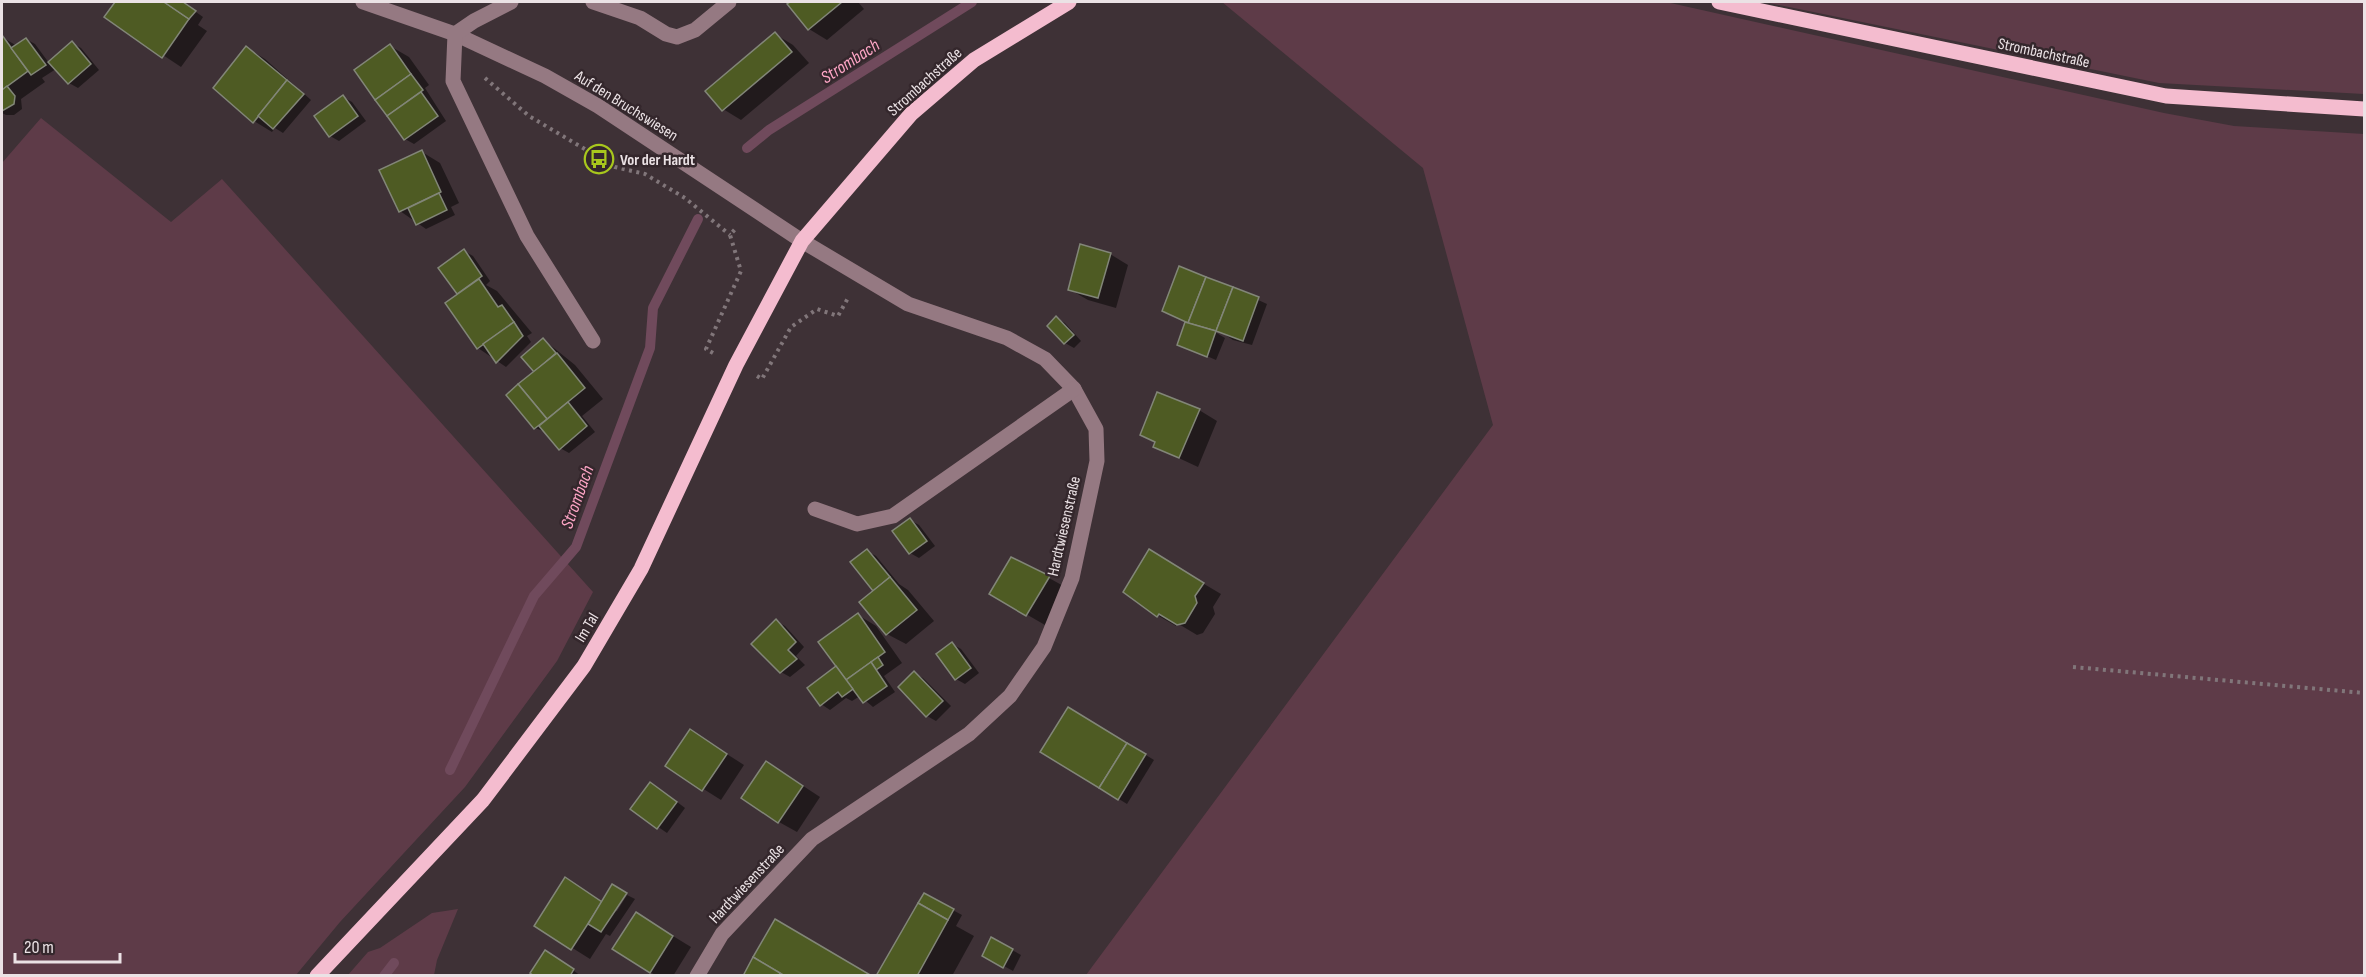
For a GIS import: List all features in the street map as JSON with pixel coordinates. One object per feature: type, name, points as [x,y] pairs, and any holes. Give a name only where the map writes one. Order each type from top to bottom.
[{"type":"main road","name":"Strombachstraße","points":[[802,241],[911,114],[974,60],[1069,2]]},
{"type":"main road","name":"Strombachstraße","points":[[1719,2],[2166,96],[2364,109]]},
{"type":"main road","name":"Im Tal","points":[[317,975],[483,800],[584,666],[641,569],[736,364],[802,241]]},
{"type":"street","name":"Auf den Bruchswiesen","points":[[363,2],[455,34],[545,76],[598,106],[802,241]]},
{"type":"street","points":[[511,2],[474,21],[455,34],[453,81],[527,236],[593,341]]},
{"type":"street","points":[[593,2],[640,18],[666,34],[677,37],[695,30],[729,2]]},
{"type":"street","name":"Hardtwiesenstraße","points":[[697,975],[722,934],[812,839],[969,734],[1010,696],[1044,647],[1072,578],[1097,461],[1096,429],[1074,389],[1045,359],[1007,338],[908,304],[802,241]]},
{"type":"street","points":[[815,509],[857,524],[893,516],[1074,389]]},
{"type":"path","points":[[454,59],[478,73],[529,116],[615,167],[645,174],[686,198],[730,235]]},
{"type":"path","points":[[2073,667],[2364,693]]},
{"type":"shaded area","points":[[1222,2],[1666,2],[2164,113],[2234,126],[2364,134],[2364,975],[1086,975],[1493,425],[1423,168]]},
{"type":"shaded area","points":[[1764,2],[2364,2],[2364,94],[2159,83]]},
{"type":"shaded area","points":[[41,118],[171,222],[222,179],[593,592],[557,661],[465,787],[340,922],[296,975],[2,975],[2,163]]},
{"type":"shaded area","points":[[458,909],[437,960],[434,975],[348,975],[368,952],[380,948],[432,913]]},
{"type":"building","points":[[115,2],[164,2],[189,19],[162,58],[104,17]]},
{"type":"building","points":[[164,2],[183,2],[196,11],[189,19]]},
{"type":"building","points":[[790,2],[842,2],[808,30],[787,4]]},
{"type":"building","points":[[775,32],[792,52],[722,111],[705,91]]},
{"type":"building","points":[[2,35],[28,71],[2,90]]},
{"type":"building","points":[[26,38],[46,65],[31,75],[11,48]]},
{"type":"building","points":[[72,41],[91,64],[68,84],[48,62]]},
{"type":"building","points":[[390,44],[411,74],[375,100],[354,70]]},
{"type":"building","points":[[246,46],[287,80],[253,123],[213,88]]},
{"type":"building","points":[[411,74],[423,90],[387,116],[375,100]]},
{"type":"building","points":[[287,80],[304,94],[273,129],[258,116]]},
{"type":"building","points":[[7,86],[15,96],[14,104],[2,111],[2,90]]},
{"type":"building","points":[[421,92],[438,116],[404,140],[387,116]]},
{"type":"building","points":[[343,95],[358,116],[329,137],[314,116]]},
{"type":"building","points":[[422,150],[441,192],[399,212],[379,170]]},
{"type":"building","points":[[439,193],[447,210],[416,225],[408,208]]},
{"type":"building","points":[[1080,244],[1111,253],[1098,298],[1068,290]]},
{"type":"building","points":[[464,249],[482,276],[457,294],[438,268]]},
{"type":"building","points":[[1179,266],[1206,277],[1188,323],[1162,311]]},
{"type":"building","points":[[1206,277],[1233,287],[1216,331],[1188,323]]},
{"type":"building","points":[[479,279],[498,307],[502,305],[514,322],[477,349],[445,303]]},
{"type":"building","points":[[1233,287],[1259,297],[1243,341],[1216,331]]},
{"type":"building","points":[[1056,316],[1074,335],[1064,344],[1047,326]]},
{"type":"building","points":[[514,322],[523,336],[496,363],[483,344]]},
{"type":"building","points":[[1185,322],[1216,331],[1207,357],[1177,345]]},
{"type":"building","points":[[543,338],[556,353],[534,372],[521,357]]},
{"type":"building","points":[[557,353],[585,388],[547,419],[518,384]]},
{"type":"building","points":[[518,384],[547,419],[534,429],[506,395]]},
{"type":"building","points":[[1157,392],[1200,409],[1179,458],[1153,447],[1155,442],[1140,435]]},
{"type":"building","points":[[568,402],[587,426],[559,450],[539,426]]},
{"type":"building","points":[[910,518],[927,541],[909,554],[892,531]]},
{"type":"building","points":[[867,549],[890,577],[873,591],[850,562]]},
{"type":"building","points":[[1149,549],[1204,583],[1195,596],[1197,603],[1185,623],[1177,625],[1159,614],[1157,617],[1123,592]]},
{"type":"building","points":[[1011,557],[1050,576],[1026,616],[989,594]]},
{"type":"building","points":[[890,577],[917,610],[886,635],[859,602]]},
{"type":"building","points":[[858,613],[885,652],[846,680],[818,642]]},
{"type":"building","points":[[776,619],[796,642],[788,650],[797,659],[780,673],[751,644]]},
{"type":"building","points":[[952,642],[971,668],[955,680],[936,654]]},
{"type":"building","points":[[878,657],[883,665],[876,670],[871,662]]},
{"type":"building","points":[[871,662],[887,686],[863,703],[846,680]]},
{"type":"building","points":[[836,666],[853,689],[842,697],[838,692],[820,706],[807,688]]},
{"type":"building","points":[[914,671],[943,701],[926,717],[898,687]]},
{"type":"building","points":[[1068,707],[1127,743],[1099,788],[1040,752]]},
{"type":"building","points":[[690,729],[727,754],[702,791],[665,766]]},
{"type":"building","points":[[1127,743],[1146,754],[1118,800],[1099,788]]},
{"type":"building","points":[[766,761],[803,786],[778,823],[741,798]]},
{"type":"building","points":[[650,782],[677,802],[657,829],[630,809]]},
{"type":"building","points":[[565,877],[602,902],[571,950],[534,926]]},
{"type":"building","points":[[612,884],[627,893],[601,932],[588,924]]},
{"type":"building","points":[[924,893],[954,909],[948,920],[918,903]]},
{"type":"building","points":[[918,903],[948,920],[917,976],[876,976]]},
{"type":"building","points":[[636,912],[673,936],[650,973],[612,949]]},
{"type":"building","points":[[775,919],[872,976],[785,976],[753,957]]},
{"type":"building","points":[[991,937],[1013,949],[1003,968],[982,956]]},
{"type":"building","points":[[545,950],[574,969],[570,976],[534,976],[530,973]]},
{"type":"building","points":[[753,957],[780,973],[779,976],[743,976]]},
{"type":"waterway","name":"Strombach","points":[[747,148],[769,130],[972,2]]},
{"type":"waterway","name":"Strombach","points":[[450,770],[534,596],[576,547],[650,348],[653,308],[698,219]]},
{"type":"waterway","name":"Strombach","points":[[384,976],[394,963]]},
{"type":"place","name":"Vor der Hardt","points":[[599,159]]}]
